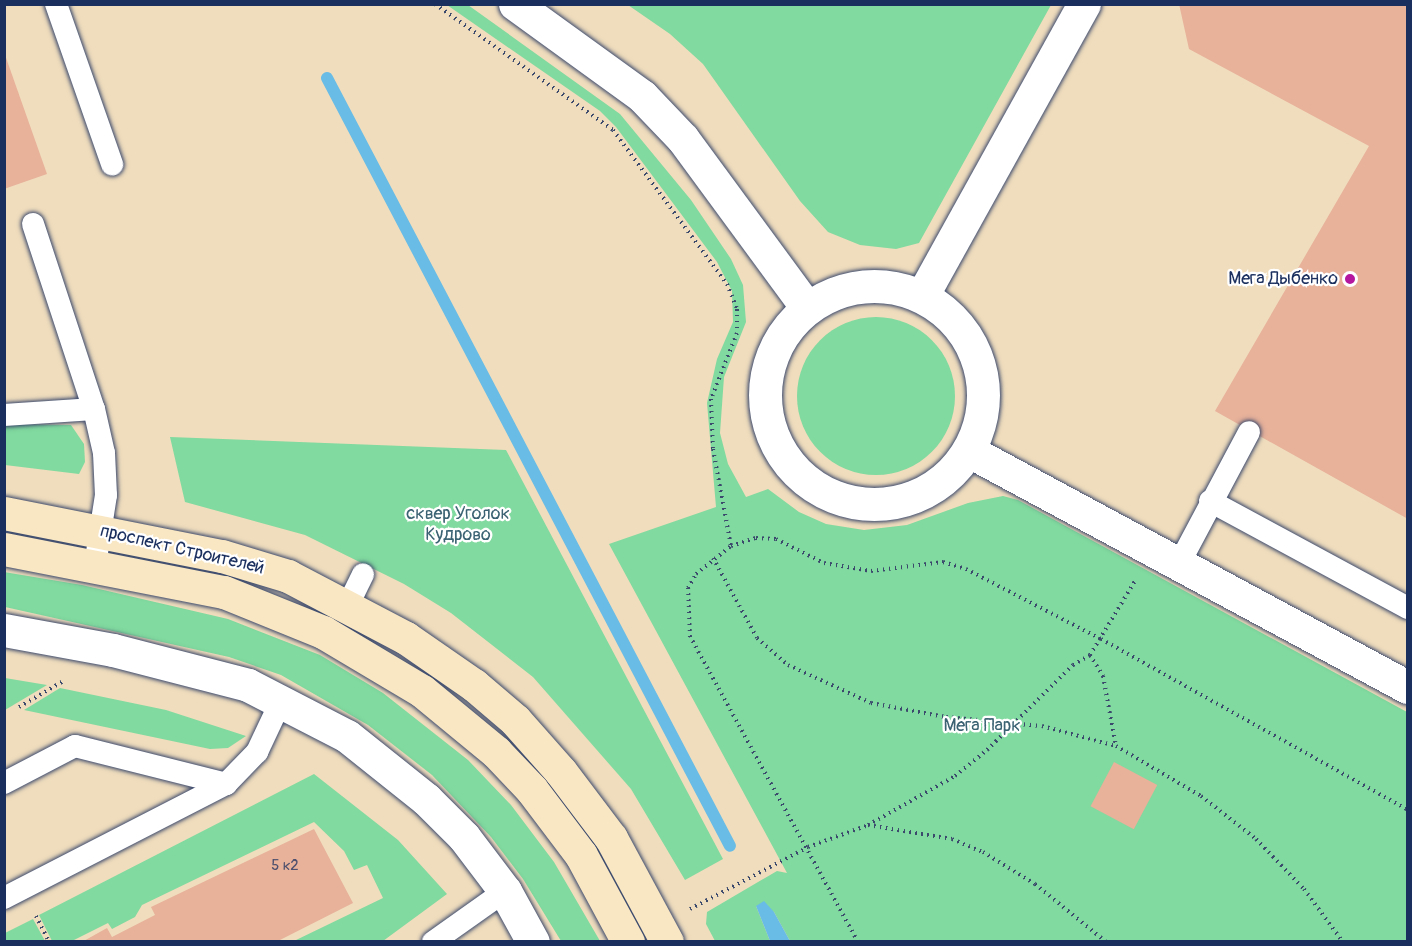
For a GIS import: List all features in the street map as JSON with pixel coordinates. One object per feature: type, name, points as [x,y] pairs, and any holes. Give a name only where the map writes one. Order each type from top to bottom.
[{"type":"street","points":[[515,4],[601,63],[650,105],[683,139],[807,308]]},
{"type":"street","points":[[922,296],[1084,4]]},
{"type":"street","points":[[883,285],[922,296],[951,317],[967,339],[984,381],[982,417],[969,451],[947,478],[917,497],[884,505],[849,502],[816,489],[790,466],[772,436],[765,401],[768,366],[783,335],[807,308],[843,290],[883,285]]},
{"type":"street","points":[[969,451],[1167,555],[1407,687]]},
{"type":"street","name":"проспект Строителей","points":[[4,513],[101,530],[233,559],[288,576],[348,605],[464,678],[515,720],[561,772],[611,838],[667,942]]},
{"type":"street","name":"проспект Строителей","points":[[4,549],[224,592],[323,632],[422,691],[496,752],[532,790],[581,855],[628,942]]},
{"type":"street","points":[[4,630],[125,653],[248,685],[347,736],[396,772],[464,837],[505,891],[533,942]]},
{"type":"lane","points":[[56,4],[112,164]]},
{"type":"lane","points":[[33,224],[94,409],[104,453],[106,495],[95,565]]},
{"type":"lane","points":[[4,415],[94,409]]},
{"type":"lane","points":[[1167,555],[1210,501],[1249,432]]},
{"type":"lane","points":[[1210,501],[1407,608]]},
{"type":"lane","points":[[348,605],[363,574]]},
{"type":"lane","points":[[4,898],[226,784],[257,752],[281,701]]},
{"type":"lane","points":[[4,783],[75,746],[226,784]]},
{"type":"lane","points":[[433,942],[505,891]]},
{"type":"path","points":[[435,4],[614,130],[728,284],[737,309],[737,333],[711,399],[713,449],[731,546]]},
{"type":"path","points":[[858,942],[808,847],[690,636],[688,588],[713,558],[731,546],[756,538],[776,539],[824,563],[871,571],[943,562],[995,582],[1407,810]]},
{"type":"path","points":[[689,910],[808,847],[868,825],[955,776],[1014,724],[1073,665],[1090,655],[1167,555]]},
{"type":"path","points":[[713,558],[757,638],[788,665],[871,703],[946,717],[1041,726],[1116,746],[1183,784],[1256,839],[1304,889],[1343,942]]},
{"type":"path","points":[[1090,655],[1103,676],[1116,746]]},
{"type":"path","points":[[19,707],[71,676]]},
{"type":"path","points":[[868,825],[952,839],[983,852],[1035,884],[1106,942]]},
{"type":"path","points":[[35,912],[49,942]]},
{"type":"green space","name":"Мега Парк","points":[[447,5],[468,5],[620,114],[691,200],[731,259],[743,285],[746,322],[724,377],[720,433],[728,464],[746,497],[768,489],[799,512],[826,524],[864,530],[907,525],[968,503],[1003,496],[1018,500],[1407,712],[1407,941],[790,941],[774,912],[756,906],[770,941],[715,941],[706,924],[707,912],[777,871],[787,873],[609,544],[716,507],[707,403],[717,359],[733,322],[732,291],[717,262],[616,127],[600,111]]},
{"type":"green space","points":[[628,5],[1051,5],[919,243],[896,249],[860,245],[828,232],[800,201],[703,64],[670,34]]},
{"type":"green space","points":[[876,317],[906,323],[932,340],[949,366],[955,396],[949,426],[932,452],[906,469],[876,475],[846,469],[820,452],[803,426],[797,396],[803,366],[820,340],[846,323]]},
{"type":"green space","points":[[5,424],[71,425],[84,444],[85,462],[79,474],[5,465]]},
{"type":"green space","name":"сквер Уголок Кудрово","points":[[170,437],[506,450],[723,859],[685,880],[631,789],[533,677],[451,613],[404,584],[305,535],[185,502]]},
{"type":"green space","points":[[4,572],[82,585],[228,619],[320,655],[383,693],[468,760],[511,805],[554,862],[600,941],[561,941],[523,879],[491,837],[432,775],[368,725],[281,675],[229,657],[5,607]]},
{"type":"green space","points":[[5,678],[47,685],[5,710]]},
{"type":"green space","points":[[60,688],[166,710],[246,736],[228,748],[210,749],[24,710]]},
{"type":"green space","points":[[314,774],[398,840],[447,894],[383,941],[294,941],[383,898],[367,865],[354,870],[344,851],[314,822],[142,905],[135,917],[112,929],[108,923],[72,941],[52,941],[39,915]]},
{"type":"green space","points":[[33,919],[45,941],[5,941],[5,933]]},
{"type":"water","points":[[764,901],[774,912],[790,941],[770,941],[756,906]]},
{"type":"building","name":"Мега Дыбенко","points":[[1179,4],[1408,4],[1408,519],[1215,411],[1369,146],[1189,49]]},
{"type":"building","points":[[4,52],[47,174],[4,189]]},
{"type":"building","points":[[1114,762],[1157,785],[1134,829],[1091,806]]},
{"type":"building","points":[[314,829],[353,903],[276,942],[82,942],[107,928],[112,937],[155,915],[151,907]]},
{"type":"waterway","points":[[327,78],[730,846]]},
{"type":"place","name":"Мега Дыбенко","points":[[1350,279]]}]
